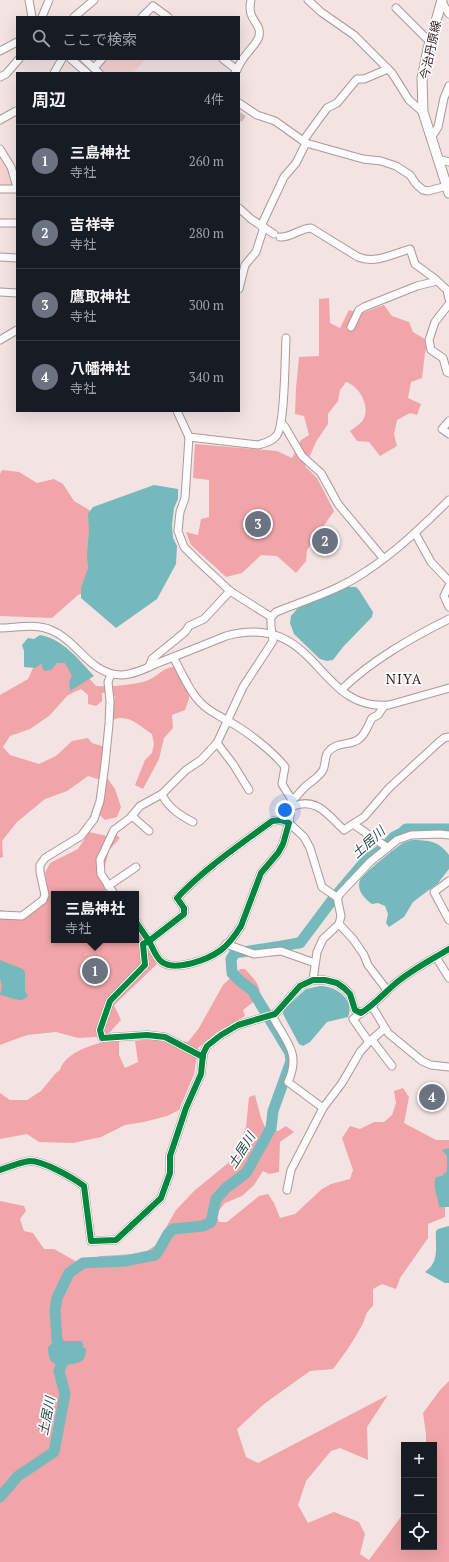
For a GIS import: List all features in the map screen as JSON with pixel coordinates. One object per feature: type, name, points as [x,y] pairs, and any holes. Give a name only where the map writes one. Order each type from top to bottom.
[{"type":"main road","name":"今治丹原線","points":[[442,1],[430,42],[422,78],[423,112],[448,190]]},
{"type":"street","points":[[29,0],[32,16]]},
{"type":"street","points":[[42,16],[49,0]]},
{"type":"street","points":[[75,16],[94,0]]},
{"type":"street","points":[[224,60],[236,71],[241,61],[259,37],[259,30],[251,17],[249,8],[251,0]]},
{"type":"street","points":[[308,0],[321,12],[354,34],[388,69],[409,100],[423,112]]},
{"type":"street","points":[[442,1],[449,14]]},
{"type":"street","points":[[143,16],[153,6],[167,16]]},
{"type":"street","points":[[396,8],[430,42]]},
{"type":"street","points":[[0,51],[16,43]]},
{"type":"street","points":[[0,78],[6,74],[18,60]]},
{"type":"street","points":[[55,72],[61,60]]},
{"type":"street","points":[[72,60],[86,72]]},
{"type":"street","points":[[85,60],[97,70],[102,60]]},
{"type":"street","points":[[240,285],[245,265],[256,252],[262,227],[284,178],[296,163],[304,142],[327,108],[336,103],[357,79],[364,79],[388,69]]},
{"type":"street","points":[[431,138],[438,127],[444,98],[449,86]]},
{"type":"street","points":[[240,104],[257,115],[275,120],[304,142],[357,158],[381,161],[396,166],[406,172],[423,190],[448,190]]},
{"type":"street","points":[[0,120],[16,112]]},
{"type":"street","points":[[0,149],[10,167],[16,185]]},
{"type":"street","points":[[438,159],[449,162]]},
{"type":"street","points":[[0,189],[16,188]]},
{"type":"street","points":[[240,209],[250,220],[277,235],[287,237],[302,229],[311,228],[358,257],[366,260],[375,260],[410,249],[415,264],[447,290],[449,299]]},
{"type":"street","points":[[0,223],[16,223]]},
{"type":"street","points":[[0,257],[16,258]]},
{"type":"street","points":[[351,327],[359,310],[364,307],[417,286],[437,281]]},
{"type":"street","points":[[0,292],[16,292]]},
{"type":"street","points":[[449,304],[435,322],[429,340],[431,350],[444,358],[447,372],[449,373]]},
{"type":"street","points":[[0,340],[16,331]]},
{"type":"street","points":[[189,437],[258,445],[268,442],[277,435],[281,422],[286,338]]},
{"type":"street","points":[[177,412],[189,437],[185,498],[180,512],[178,530],[184,547],[198,562],[230,590],[271,617]]},
{"type":"street","points":[[449,421],[442,430],[449,434]]},
{"type":"street","points":[[281,422],[302,456],[321,473],[338,504],[383,558]]},
{"type":"street","points":[[112,891],[101,874],[100,860],[114,830],[132,816],[140,806],[162,794],[186,770],[201,760],[217,743],[243,687],[273,641],[271,634],[271,617],[276,612],[343,584],[365,572],[416,533],[449,500]]},
{"type":"street","points":[[416,533],[431,562],[449,581]]},
{"type":"street","points":[[449,586],[444,596],[449,607]]},
{"type":"street","points":[[149,667],[152,659],[185,632],[188,626],[204,619],[230,590]]},
{"type":"street","points":[[341,690],[354,677],[387,654],[413,637],[449,619]]},
{"type":"street","points":[[0,628],[34,626],[51,630],[63,637],[99,669],[111,674],[122,675],[149,667],[226,636],[239,633],[262,632],[282,638],[300,648],[341,690],[359,701],[384,706],[449,688]]},
{"type":"street","points":[[173,657],[200,703],[210,711],[244,730],[278,758],[285,767],[282,784],[293,803]]},
{"type":"street","points":[[0,915],[22,916],[43,900],[45,895],[40,865],[45,858],[81,836],[94,819],[100,801],[105,764],[110,701],[108,682],[111,674]]},
{"type":"street","points":[[139,926],[158,958],[162,962],[172,966],[178,966],[207,958],[224,949],[226,944],[237,934],[241,926],[261,874],[278,853],[283,844],[293,803],[303,789],[321,773],[324,768],[325,758],[329,751],[336,746],[360,739],[365,733],[372,718],[378,715],[384,706]]},
{"type":"street","points":[[293,803],[312,804],[322,809],[344,830],[364,817],[389,788],[438,743],[444,738],[449,737]]},
{"type":"street","points":[[217,743],[233,764],[249,790]]},
{"type":"street","points":[[162,794],[164,800],[170,806],[194,822]]},
{"type":"street","points":[[132,816],[149,831]]},
{"type":"street","points":[[203,1057],[165,1037],[147,1035],[102,1038],[100,1030],[110,1001],[145,965],[143,944],[184,914],[184,908],[177,898],[207,870],[272,821],[281,820],[289,823],[304,837],[310,848],[322,887],[337,898],[341,916],[339,924],[323,939],[317,952],[313,980]]},
{"type":"street","points":[[353,824],[388,848]]},
{"type":"street","points":[[337,898],[370,862],[397,840],[411,835],[449,835]]},
{"type":"street","points":[[108,886],[136,867]]},
{"type":"street","points":[[449,881],[434,892],[449,920]]},
{"type":"street","points":[[339,924],[353,939],[364,955],[368,965],[387,990]]},
{"type":"street","points":[[226,944],[254,954],[281,951],[315,963]]},
{"type":"street","points":[[392,1066],[353,1019],[372,1006],[387,990],[411,972],[449,949]]},
{"type":"street","points":[[436,957],[449,978]]},
{"type":"street","points":[[0,1170],[31,1161],[70,1177],[84,1186],[91,1241],[116,1240],[161,1198],[170,1173],[170,1156],[186,1108],[201,1074],[203,1057],[207,1046],[231,1029],[275,1014],[300,986],[313,980],[325,980],[337,983],[350,994],[355,1010],[361,1013]]},
{"type":"street","points":[[372,1006],[388,1033],[422,1061],[431,1065],[449,1067]]},
{"type":"street","points":[[272,1015],[294,1057],[288,1082],[323,1108]]},
{"type":"street","points":[[287,1190],[291,1170],[323,1108],[370,1041],[385,1028]]},
{"type":"shaded area","points":[[105,60],[145,60],[134,72],[101,72],[97,68]]},
{"type":"shaded area","points":[[0,154],[7,165],[15,186],[0,186]]},
{"type":"shaded area","points":[[329,298],[330,323],[340,328],[349,310],[362,313],[384,305],[392,316],[409,322],[413,332],[428,341],[422,378],[411,382],[408,398],[421,404],[417,415],[410,413],[397,420],[394,434],[397,446],[380,456],[369,442],[357,441],[350,431],[363,420],[366,407],[362,397],[355,387],[346,382],[340,390],[338,401],[328,414],[328,424],[317,440],[305,466],[317,478],[334,511],[307,550],[306,561],[296,573],[277,556],[261,555],[242,573],[226,577],[191,545],[186,532],[198,535],[201,519],[209,517],[209,480],[193,478],[195,444],[277,451],[292,458],[301,440],[309,435],[304,416],[295,414],[299,357],[319,356],[319,299]]},
{"type":"shaded area","points":[[2,470],[19,472],[37,483],[54,479],[63,484],[74,501],[96,514],[91,590],[78,595],[52,618],[0,616],[0,474]]},
{"type":"shaded area","points":[[56,660],[67,660],[88,677],[96,686],[121,685],[146,681],[166,669],[182,667],[191,680],[189,699],[185,710],[172,715],[173,728],[164,738],[159,759],[143,789],[135,785],[145,760],[152,753],[154,744],[152,734],[129,719],[118,718],[113,720],[111,712],[115,697],[112,692],[102,693],[102,701],[96,706],[88,704],[88,695],[81,689],[68,695],[49,716],[30,729],[10,736],[3,747],[10,755],[39,764],[56,756],[72,741],[88,738],[92,743],[105,747],[101,769],[115,789],[121,807],[117,817],[105,820],[98,813],[105,794],[98,779],[88,776],[67,791],[45,799],[17,822],[2,841],[3,857],[0,858],[0,695],[28,679],[34,666]]},
{"type":"shaded area","points":[[89,832],[107,836],[115,834],[120,838],[109,850],[102,878],[105,891],[51,891],[51,943],[139,943],[139,934],[157,964],[114,1005],[121,1020],[109,1033],[96,1037],[78,1038],[56,1032],[27,1035],[0,1045],[0,910],[29,916],[49,896],[45,873],[50,863],[78,849]]},
{"type":"shaded area","points":[[240,969],[245,969],[256,982],[259,988],[260,997],[243,1010],[245,1016],[217,1032],[198,1048],[194,1074],[179,1110],[167,1116],[125,1125],[101,1137],[73,1143],[39,1142],[27,1134],[0,1139],[0,1093],[10,1100],[27,1100],[41,1091],[60,1070],[63,1063],[69,1057],[85,1048],[103,1042],[119,1041],[119,1055],[125,1068],[138,1062],[135,1041],[156,1038],[188,1042],[199,1028],[223,985]]},
{"type":"shaded area","points":[[403,1088],[409,1097],[404,1123],[436,1140],[449,1140],[449,1177],[445,1202],[445,1217],[428,1224],[428,1238],[400,1278],[396,1289],[382,1284],[373,1289],[373,1306],[366,1314],[363,1324],[333,1369],[310,1371],[264,1404],[237,1429],[246,1457],[258,1463],[388,1395],[367,1427],[368,1460],[340,1448],[331,1451],[306,1481],[298,1505],[308,1523],[334,1512],[359,1522],[365,1534],[360,1554],[369,1560],[401,1517],[401,1550],[437,1550],[437,1442],[426,1442],[423,1413],[440,1390],[449,1381],[449,1562],[0,1562],[0,1201],[24,1206],[26,1211],[20,1219],[24,1231],[33,1233],[44,1249],[54,1249],[77,1262],[101,1256],[134,1254],[147,1251],[156,1245],[176,1210],[194,1191],[233,1159],[246,1127],[249,1097],[255,1095],[265,1127],[278,1131],[286,1126],[294,1132],[280,1142],[279,1172],[269,1174],[263,1171],[254,1185],[242,1196],[225,1203],[216,1214],[219,1222],[227,1222],[259,1196],[268,1194],[274,1203],[280,1218],[295,1214],[322,1189],[331,1184],[350,1179],[353,1170],[342,1138],[350,1126],[360,1129],[374,1122],[384,1122],[392,1115],[396,1103],[394,1091]]},
{"type":"water","points":[[154,485],[178,489],[178,499],[174,508],[172,525],[173,538],[177,546],[176,564],[157,599],[116,628],[81,598],[81,588],[88,568],[88,514],[93,507]]},
{"type":"water","points":[[340,587],[356,587],[373,612],[372,617],[343,647],[333,660],[327,661],[320,659],[294,634],[290,623],[291,616],[297,609]]},
{"type":"water","points":[[40,635],[48,637],[63,645],[94,676],[70,691],[69,682],[72,676],[65,663],[57,663],[51,670],[44,671],[41,664],[35,668],[24,667],[24,651],[22,645],[28,638],[34,639]]},
{"type":"water","points":[[412,840],[433,842],[445,850],[449,855],[449,869],[438,883],[413,902],[404,917],[389,927],[386,923],[388,914],[385,906],[378,903],[372,904],[367,900],[360,891],[360,880],[393,850],[403,843]]},
{"type":"water","points":[[0,960],[23,969],[25,972],[25,991],[28,996],[25,999],[18,1000],[0,995],[2,986],[0,979]]},
{"type":"water","points":[[320,986],[332,988],[343,995],[349,1005],[348,1017],[327,1022],[310,1042],[303,1046],[299,1044],[283,1014],[284,1009],[306,989]]},
{"type":"water","points":[[449,1148],[449,1207],[439,1207],[435,1181],[436,1177],[442,1176],[447,1171],[447,1156],[442,1150]]},
{"type":"water","points":[[449,1226],[449,1283],[445,1283],[425,1272],[430,1268],[435,1259],[436,1231]]},
{"type":"water","points":[[55,1341],[82,1341],[83,1347],[86,1349],[84,1358],[80,1362],[65,1365],[63,1367],[56,1365],[51,1361],[48,1347]]},
{"type":"waterway","name":"土居川","points":[[0,1497],[18,1476],[54,1452],[65,1394],[59,1371],[67,1352],[57,1341],[55,1310],[57,1298],[69,1273],[83,1263],[125,1261],[155,1255],[168,1234],[173,1229],[203,1226],[211,1222],[216,1199],[226,1188],[246,1173],[271,1128],[273,1111],[291,1061],[290,1053],[252,990],[232,973],[231,959],[235,953],[300,943],[333,899],[367,859],[383,849],[394,837],[406,829],[449,829]]},
{"type":"tunnel","points":[[240,118],[247,108]]},
{"type":"cycle path","points":[[281,820],[289,823],[283,844],[278,853],[261,873],[241,926],[227,945],[216,954],[209,957],[192,963],[175,966],[162,962],[156,955],[149,941],[184,914],[184,908],[177,898],[199,877],[223,857],[272,821],[281,820]]},
{"type":"cycle path","points":[[139,926],[149,941]]},
{"type":"cycle path","points":[[149,941],[143,944],[145,965],[110,1001],[100,1030],[102,1038],[147,1035],[165,1037],[203,1057]]},
{"type":"cycle path","points":[[0,1170],[18,1163],[30,1161],[58,1170],[73,1179],[84,1186],[91,1241],[116,1240],[161,1198],[170,1173],[170,1156],[186,1108],[201,1074],[203,1054],[207,1046],[221,1035],[238,1025],[275,1014],[300,986],[313,980],[325,980],[337,983],[350,994],[355,1010],[361,1013],[402,978],[449,949]]},
{"type":"place","name":"鷹取神社","points":[[258,524]]},
{"type":"place","name":"吉祥寺","points":[[325,541]]},
{"type":"place","name":"三島神社","points":[[95,971]]},
{"type":"place","name":"八幡神社","points":[[432,1097]]},
{"type":"district","name":"NIYA","points":[[404,678]]}]
